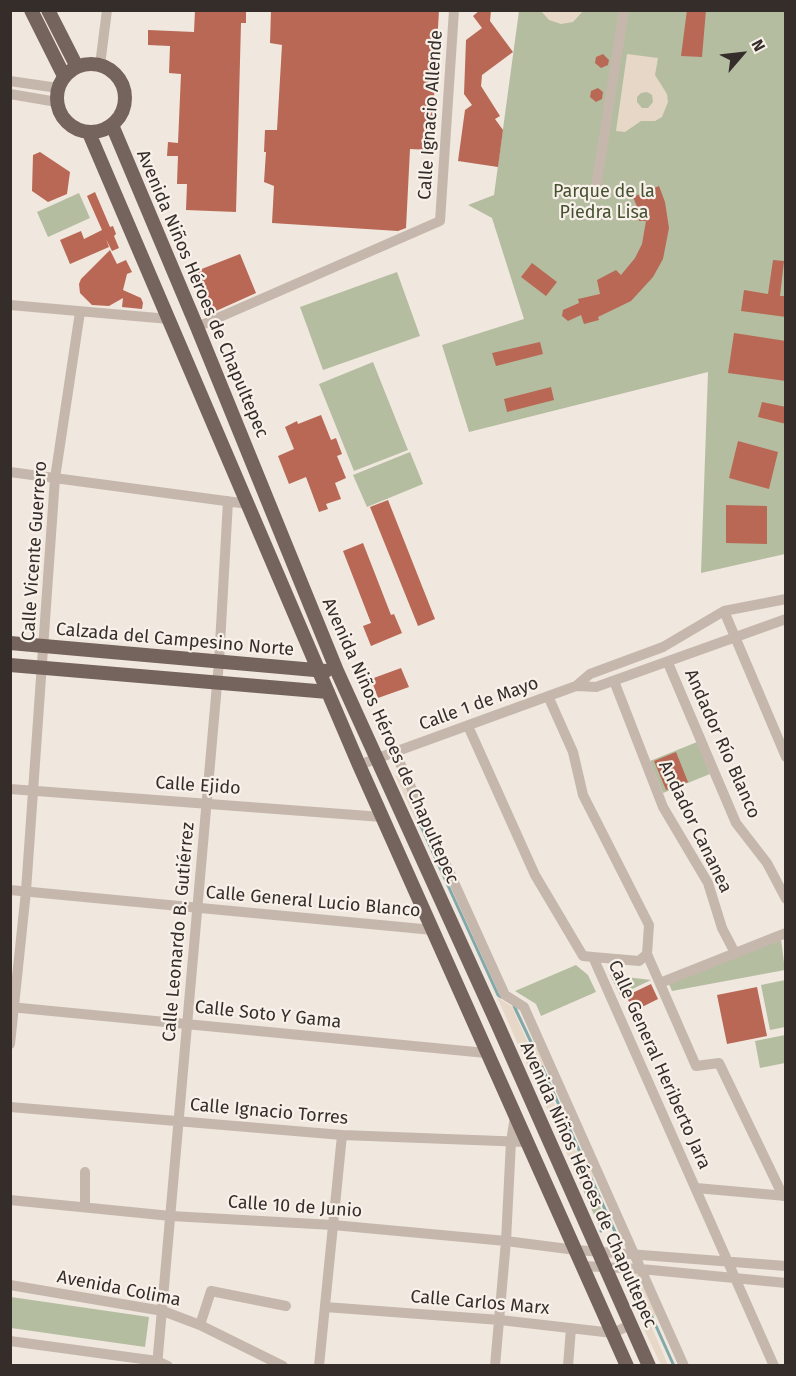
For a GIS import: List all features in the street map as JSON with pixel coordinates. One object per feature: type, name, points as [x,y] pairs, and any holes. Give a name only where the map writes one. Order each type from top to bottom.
[{"type":"main road","points":[[31,10],[60,89],[64,120],[71,126],[89,133],[105,130],[119,118],[123,108],[125,98],[119,79],[100,65],[77,67],[60,89]]},
{"type":"main road","points":[[48,10],[77,67]]},
{"type":"main road","name":"Avenida Niños Héroes de Chapultepec","points":[[112,125],[337,672],[497,1023],[647,1362]]},
{"type":"main road","name":"Avenida Niños Héroes de Chapultepec","points":[[89,133],[359,765],[526,1142],[629,1365]]},
{"type":"main road","name":"Calzada del Campesino Norte","points":[[10,643],[337,672]]},
{"type":"main road","points":[[86,672],[88,650]]},
{"type":"main road","points":[[127,675],[129,654]]},
{"type":"main road","points":[[10,665],[328,692]]},
{"type":"street","points":[[100,65],[107,10]]},
{"type":"street","name":"Calle Ignacio Allende","points":[[197,327],[440,221],[454,10]]},
{"type":"street","points":[[596,187],[624,10]]},
{"type":"street","points":[[10,81],[60,89]]},
{"type":"street","points":[[10,94],[60,89]]},
{"type":"street","points":[[10,305],[169,319]]},
{"type":"street","name":"Calle Vicente Guerrero","points":[[10,1044],[12,1007],[27,891],[55,478],[80,312]]},
{"type":"street","points":[[10,472],[248,504]]},
{"type":"street","name":"Calle Leonardo B. Gutiérrez","points":[[157,1363],[219,662],[228,501]]},
{"type":"street","name":"Calle 1 de Mayo","points":[[359,765],[576,686],[590,674],[663,647],[724,611],[786,599]]},
{"type":"street","points":[[724,611],[786,757]]},
{"type":"street","name":"Calle 1 de Mayo","points":[[576,686],[596,687],[786,619]]},
{"type":"street","name":"Andador Río Blanco","points":[[668,663],[736,823],[767,863],[786,899]]},
{"type":"street","name":"Andador Cananea","points":[[614,681],[663,807],[708,883],[722,927],[735,953]]},
{"type":"street","points":[[548,696],[573,752],[583,795],[649,925],[647,954],[696,1066],[719,1063],[784,1196]]},
{"type":"street","name":"Calle General Heriberto Jara","points":[[468,726],[535,875],[583,956],[593,957],[774,1365]]},
{"type":"street","points":[[395,752],[505,995],[524,1007],[684,1365]]},
{"type":"street","name":"Calle Ejido","points":[[10,789],[382,817]]},
{"type":"street","name":"Calle General Lucio Blanco","points":[[10,890],[433,930]]},
{"type":"street","points":[[660,983],[786,933]]},
{"type":"street","points":[[593,957],[639,961],[647,954]]},
{"type":"street","name":"Calle Soto Y Gama","points":[[12,1007],[486,1053]]},
{"type":"street","name":"Calle Ignacio Torres","points":[[10,1107],[342,1135],[526,1142]]},
{"type":"street","points":[[495,1365],[506,1241],[511,1141],[515,1117]]},
{"type":"street","points":[[319,1365],[342,1135]]},
{"type":"street","points":[[85,1207],[86,1172]]},
{"type":"street","points":[[696,1188],[784,1196]]},
{"type":"street","name":"Calle 10 de Junio","points":[[10,1200],[171,1216],[333,1225],[576,1250],[786,1266]]},
{"type":"street","points":[[583,1266],[641,1269],[786,1283]]},
{"type":"street","name":"Avenida Colima","points":[[10,1285],[163,1311],[200,1324],[283,1365]]},
{"type":"street","points":[[200,1324],[211,1291],[286,1306]]},
{"type":"street","name":"Calle Carlos Marx","points":[[325,1307],[500,1320],[613,1333]]},
{"type":"street","points":[[613,1333],[630,1325]]},
{"type":"street","points":[[568,1365],[571,1328]]},
{"type":"street","points":[[10,1341],[168,1365]]},
{"type":"street","points":[[629,1365],[647,1362]]},
{"type":"green space","name":"Parque de la Piedra Lisa","points":[[519,11],[785,11],[785,554],[701,573],[708,372],[469,432],[442,345],[524,319],[492,218],[468,205],[494,195]]},
{"type":"green space","points":[[79,193],[90,218],[48,237],[37,212]]},
{"type":"green space","points":[[397,272],[420,336],[323,370],[300,307]]},
{"type":"green space","points":[[373,362],[408,450],[354,471],[319,384]]},
{"type":"green space","points":[[410,452],[423,484],[367,507],[353,475]]},
{"type":"green space","points":[[697,742],[710,774],[663,793],[650,761]]},
{"type":"green space","points":[[781,939],[785,970],[672,991],[669,984]]},
{"type":"green space","points":[[576,965],[588,975],[596,992],[541,1016],[536,1004],[515,991]]},
{"type":"green space","points":[[610,975],[651,980],[620,995]]},
{"type":"green space","points":[[785,980],[785,1027],[770,1030],[761,985]]},
{"type":"green space","points":[[785,1035],[785,1063],[760,1068],[755,1041]]},
{"type":"green space","points":[[588,1180],[602,1211],[599,1226],[580,1183]]},
{"type":"green space","points":[[11,1297],[149,1317],[145,1347],[11,1328]]},
{"type":"shaded area","points":[[541,11],[583,11],[573,22],[561,24],[549,20]]},
{"type":"shaded area","points":[[627,54],[658,58],[655,75],[667,94],[668,102],[662,117],[655,121],[641,121],[625,132],[616,131]],"holes":[[[647,92],[652,95],[653,102],[648,108],[642,108],[637,102],[637,97],[641,93]]]},
{"type":"shaded area","points":[[395,775],[405,780],[420,813],[418,825]]},
{"type":"shaded area","points":[[497,997],[512,1007],[528,1043],[535,1040],[547,1065],[539,1069],[575,1151],[584,1148],[596,1176],[580,1183]]},
{"type":"shaded area","points":[[638,1273],[656,1315],[648,1319],[668,1365],[661,1365],[643,1327],[644,1319],[630,1285],[623,1280],[628,1274]]},
{"type":"building","points":[[195,10],[246,10],[246,23],[241,23],[236,212],[186,210],[187,184],[177,184],[178,156],[167,156],[168,142],[178,143],[181,74],[169,73],[170,46],[148,45],[148,30],[194,32]]},
{"type":"building","points":[[271,10],[439,10],[431,150],[410,149],[406,228],[398,231],[272,223],[274,186],[264,182],[265,130],[277,130],[282,45],[270,43]]},
{"type":"building","points":[[480,10],[491,10],[490,21],[513,52],[482,75],[481,86],[500,116],[495,119],[503,130],[498,167],[458,161],[465,110],[472,105],[464,94],[466,40],[482,28],[473,16]]},
{"type":"building","points":[[687,10],[706,10],[702,57],[681,56]]},
{"type":"building","points":[[603,54],[609,60],[608,65],[601,68],[595,63],[596,57]]},
{"type":"building","points":[[598,88],[603,92],[602,99],[596,102],[590,97],[591,91]]},
{"type":"building","points":[[40,152],[70,172],[67,194],[48,202],[32,191],[33,155]]},
{"type":"building","points":[[659,186],[665,202],[669,228],[663,259],[653,277],[631,301],[598,317],[599,320],[584,324],[581,315],[568,321],[562,316],[563,310],[579,303],[578,299],[600,294],[597,280],[616,270],[621,275],[635,258],[642,244],[646,221],[639,221],[638,209],[633,197]]},
{"type":"building","points":[[95,192],[110,227],[113,226],[119,248],[112,251],[106,239],[109,247],[70,264],[60,240],[81,231],[84,239],[102,230],[87,196]]},
{"type":"building","points":[[110,250],[117,264],[126,260],[132,272],[127,274],[123,290],[141,298],[142,309],[122,307],[123,298],[109,306],[92,305],[80,293],[81,279]]},
{"type":"building","points":[[240,254],[256,293],[216,311],[209,307],[194,272]]},
{"type":"building","points":[[773,260],[784,261],[780,296],[786,296],[786,317],[741,311],[744,290],[768,294]]},
{"type":"building","points":[[532,263],[557,282],[546,296],[521,277]]},
{"type":"building","points":[[734,333],[786,341],[786,381],[728,373]]},
{"type":"building","points":[[540,342],[543,354],[496,366],[492,353]]},
{"type":"building","points":[[551,387],[554,400],[507,412],[504,399]]},
{"type":"building","points":[[762,402],[786,407],[786,424],[758,417]]},
{"type":"building","points":[[321,415],[331,440],[336,438],[342,454],[337,456],[346,478],[335,483],[341,499],[326,504],[328,509],[319,512],[306,477],[289,484],[278,456],[294,449],[285,427],[297,421],[298,424]]},
{"type":"building","points":[[738,441],[778,452],[769,489],[729,478]]},
{"type":"building","points":[[388,500],[435,619],[418,626],[370,507]]},
{"type":"building","points":[[726,505],[767,506],[767,544],[726,543]]},
{"type":"building","points":[[363,543],[391,615],[394,614],[402,633],[371,646],[363,626],[371,623],[343,551]]},
{"type":"building","points":[[401,668],[409,687],[378,698],[371,679]]},
{"type":"building","points":[[676,752],[688,782],[666,790],[654,761]]},
{"type":"building","points":[[651,984],[658,999],[634,1011],[626,996]]},
{"type":"building","points":[[757,987],[767,1036],[727,1044],[717,995]]},
{"type":"waterway","points":[[419,822],[498,995],[501,997]]},
{"type":"waterway","points":[[514,1006],[531,1042]]},
{"type":"waterway","points":[[542,1067],[579,1150]]},
{"type":"waterway","points":[[591,1178],[620,1243]]},
{"type":"waterway","points":[[601,1231],[605,1212]]},
{"type":"waterway","points":[[652,1317],[674,1366]]}]
